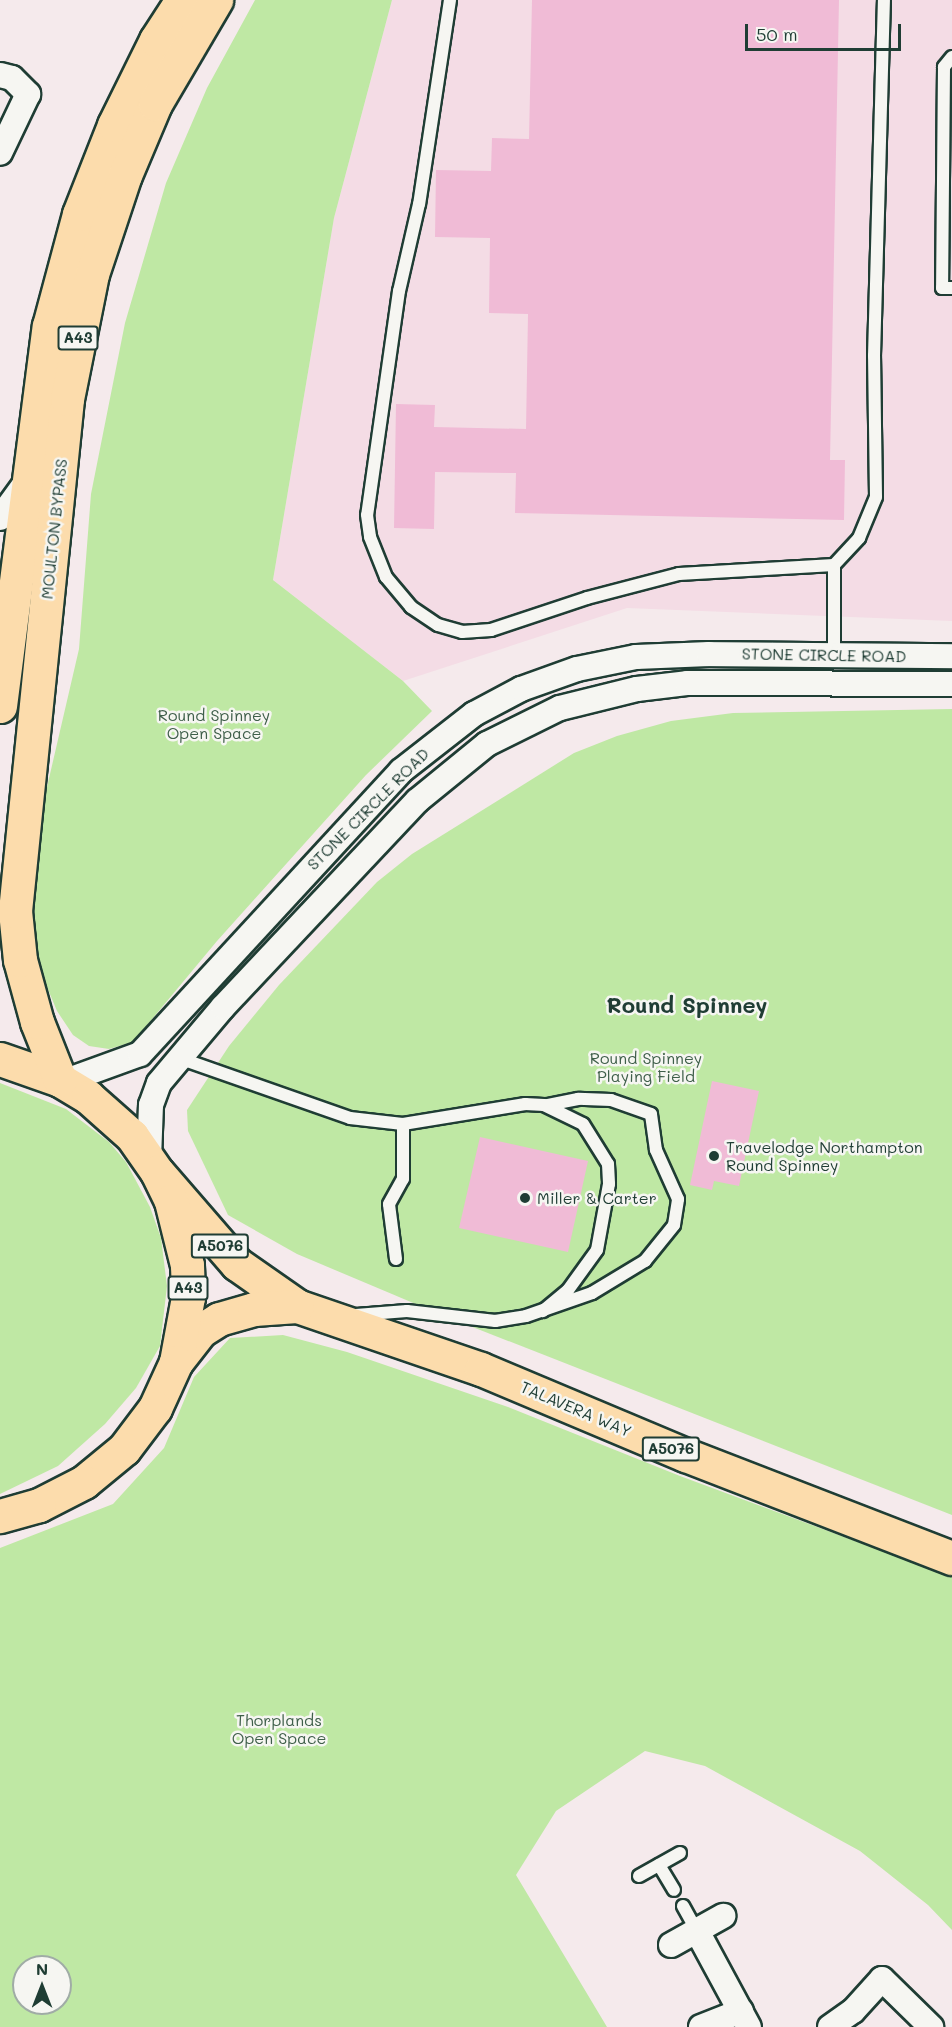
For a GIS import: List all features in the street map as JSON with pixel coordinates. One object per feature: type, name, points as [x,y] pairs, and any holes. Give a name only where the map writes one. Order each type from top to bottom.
[{"type":"main road","name":"MOULTON BYPASS","points":[[0,706],[5,611],[49,326],[80,214],[114,125],[156,40],[182,0]]},
{"type":"main road","name":"MOULTON BYPASS","points":[[62,1081],[20,960],[15,911],[67,399],[92,274],[125,175],[155,104],[216,0]]},
{"type":"main road","name":"A43","points":[[0,1059],[62,1081],[111,1115],[153,1165],[171,1201],[187,1265],[184,1330],[176,1362],[154,1408],[124,1449],[84,1482],[0,1526]]},
{"type":"main road","name":"TALAVERA WAY","points":[[153,1165],[237,1264],[297,1306],[480,1369],[686,1455],[952,1558]]},
{"type":"main road","name":"TALAVERA WAY","points":[[176,1362],[200,1331],[219,1319],[254,1309],[297,1306]]},
{"type":"main road","name":"A43","points":[[0,1516],[39,1505]]},
{"type":"street","points":[[0,75],[12,78],[28,94],[0,153]]},
{"type":"street","points":[[0,518],[27,480]]},
{"type":"street","name":"STONE CIRCLE ROAD","points":[[62,1081],[132,1058],[156,1040],[394,779],[474,714],[521,689],[577,669],[636,657],[952,656]]},
{"type":"street","name":"STONE CIRCLE ROAD","points":[[153,1165],[151,1105],[159,1083],[179,1058],[417,801],[460,763],[523,723],[593,698],[687,683],[952,684]]},
{"type":"street","points":[[671,1945],[723,1916]]},
{"type":"street","points":[[697,1931],[745,2019],[701,2027]]},
{"type":"street","points":[[830,2027],[853,2011],[882,1979],[931,2027]]},
{"type":"lane","points":[[450,0],[368,493],[370,537],[386,577],[411,607],[438,625],[462,632],[490,630],[587,598],[679,574],[834,565]]},
{"type":"lane","points":[[834,655],[834,565],[859,538],[876,497],[874,356],[884,0]]},
{"type":"lane","points":[[951,57],[944,67],[942,288],[952,288]]},
{"type":"lane","points":[[179,1058],[350,1118],[403,1124],[502,1105],[544,1105],[578,1099],[611,1101],[651,1114],[656,1150],[678,1198],[674,1225],[645,1261],[592,1293],[543,1311],[495,1321],[407,1311],[328,1317]]},
{"type":"lane","points":[[543,1311],[568,1290],[597,1250],[609,1184],[608,1164],[594,1136],[567,1113],[544,1105]]},
{"type":"lane","points":[[396,1259],[389,1204],[403,1179],[403,1124]]},
{"type":"lane","points":[[639,1876],[680,1853]]},
{"type":"lane","points":[[659,1864],[674,1890]]},
{"type":"lane","points":[[683,1906],[697,1931]]},
{"type":"shaded area","points":[[392,0],[952,0],[952,621],[627,608],[403,681],[273,580],[334,218]]},
{"type":"green space","name":"Round Spinney Open Space","points":[[255,0],[392,0],[334,218],[273,580],[403,681],[432,711],[366,775],[217,941],[133,1042],[109,1049],[89,1046],[73,1035],[57,1011],[37,963],[31,856],[79,649],[91,494],[125,323],[166,183],[207,88]]},
{"type":"green space","name":"Round Spinney Playing Field","points":[[952,709],[952,1515],[437,1313],[297,1254],[228,1215],[188,1131],[187,1110],[229,1046],[279,985],[377,882],[412,854],[574,753],[617,736],[671,721],[733,713]]},
{"type":"green space","points":[[0,1083],[66,1109],[109,1142],[126,1162],[150,1207],[161,1238],[167,1286],[160,1346],[136,1388],[105,1424],[58,1466],[0,1494]]},
{"type":"green space","name":"Thorplands Open Space","points":[[283,1335],[347,1352],[508,1407],[680,1476],[952,1577],[952,1930],[928,1905],[860,1851],[705,1766],[645,1751],[556,1811],[516,1875],[607,2027],[0,2027],[0,1548],[113,1504],[164,1448],[194,1377],[230,1338]]},
{"type":"building","points":[[532,0],[839,0],[830,460],[845,460],[844,520],[515,513],[516,473],[435,472],[434,529],[394,528],[396,404],[435,405],[434,427],[526,429],[528,314],[489,313],[490,238],[435,237],[436,170],[491,171],[492,138],[529,139]]},
{"type":"building","points":[[712,1081],[759,1091],[739,1186],[714,1181],[712,1190],[690,1185]]},
{"type":"building","points":[[480,1137],[588,1161],[568,1252],[459,1228]]},
{"type":"place","name":"Travelodge Northampton Round Spinney","points":[[714,1156]]},
{"type":"place","name":"Miller & Carter","points":[[525,1198]]},
{"type":"district","name":"Round Spinney","points":[[687,1005]]}]
